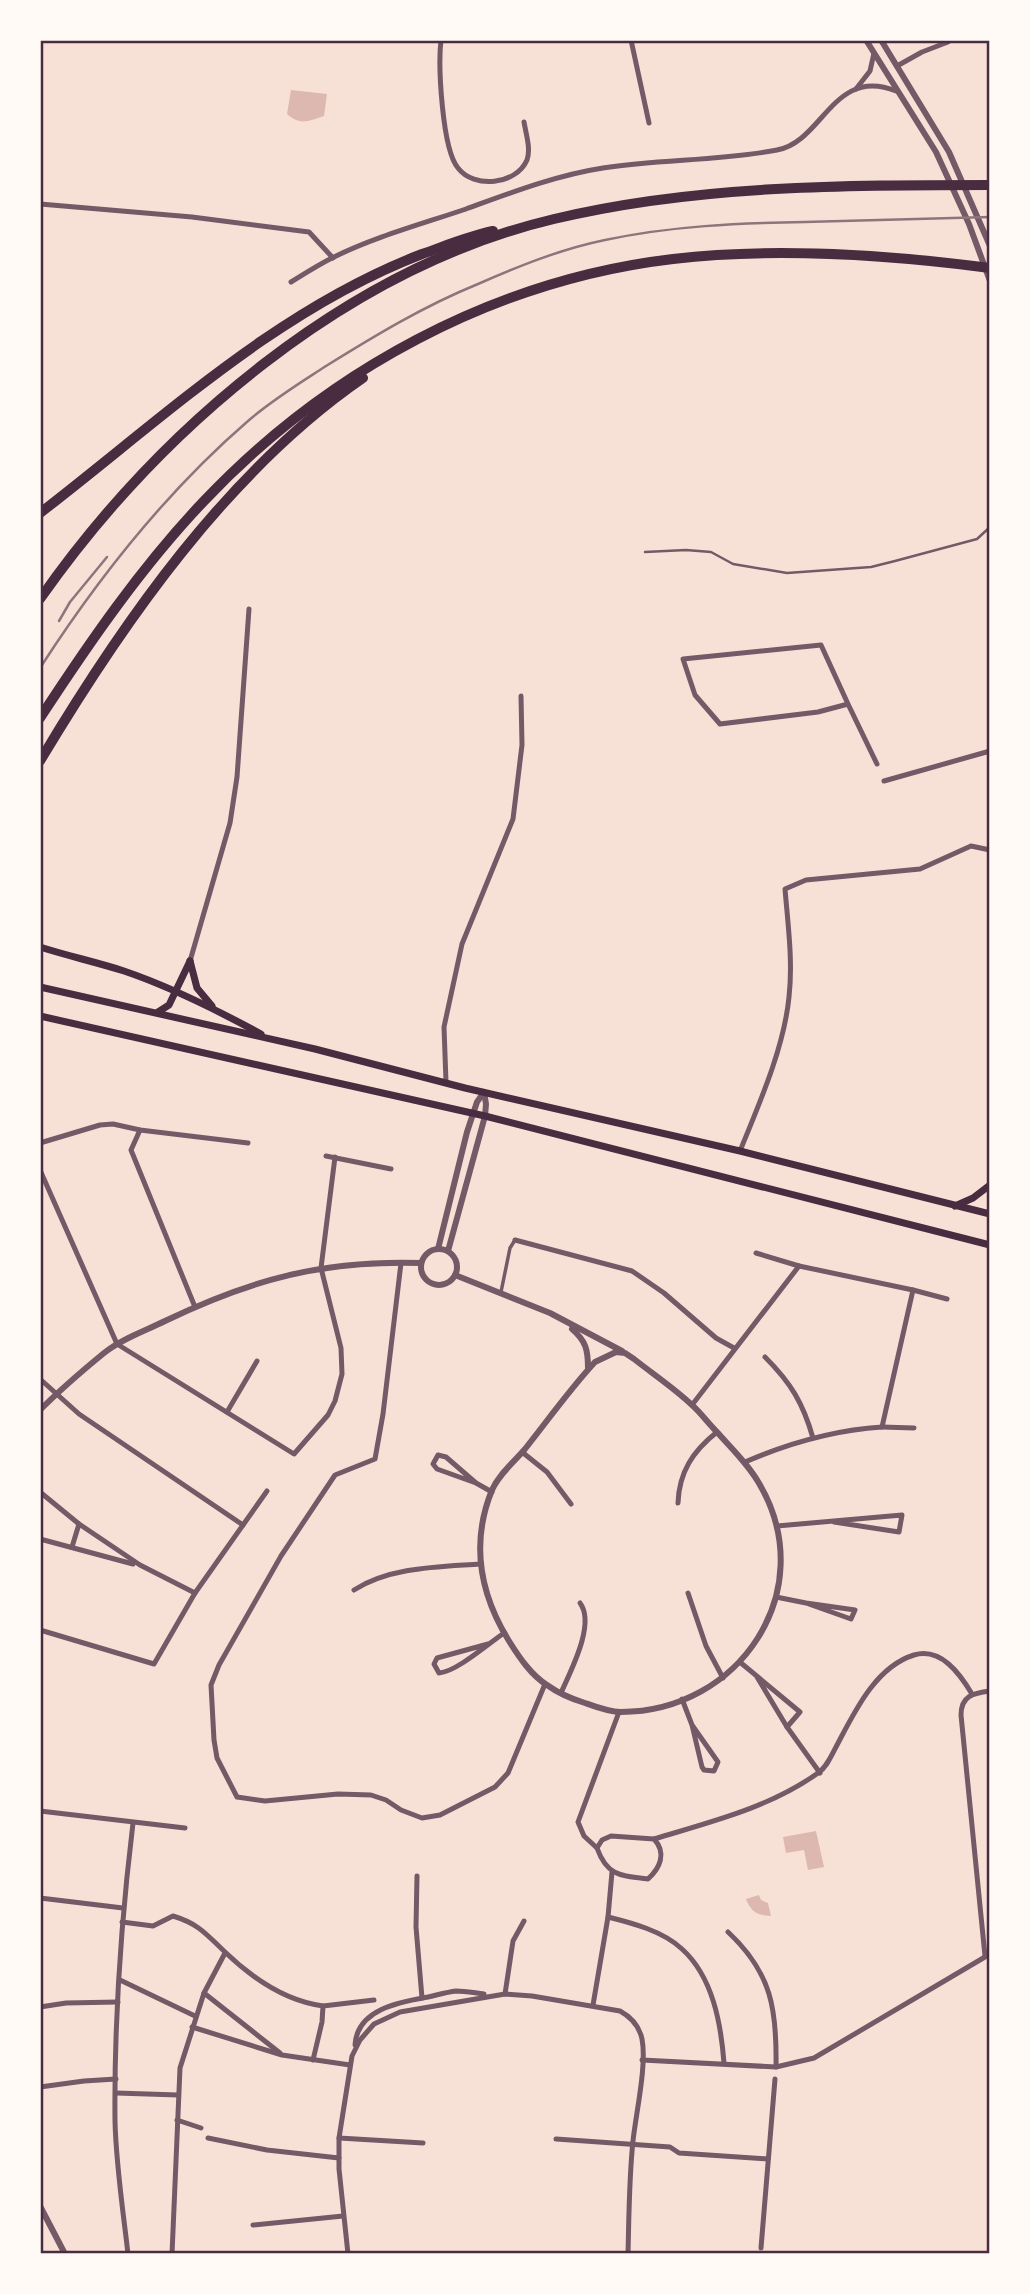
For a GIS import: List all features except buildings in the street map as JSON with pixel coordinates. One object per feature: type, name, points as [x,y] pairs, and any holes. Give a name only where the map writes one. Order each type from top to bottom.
[{"type":"highway","points":[[40,513],[224,367],[315,306],[369,277],[451,244],[488,232],[552,219],[716,193],[990,183]]},
{"type":"highway","points":[[40,598],[72,554],[120,498],[224,396],[300,336],[355,300],[459,249],[552,219]]},
{"type":"highway","points":[[40,718],[100,631],[203,501],[281,429],[337,387],[439,326],[568,280],[631,265],[675,259],[777,255],[874,257],[990,268]]},
{"type":"highway","points":[[40,761],[103,662],[147,600],[203,528],[241,485],[299,428],[355,384],[439,326]]},
{"type":"main road","points":[[40,947],[121,970],[177,992],[271,1039]]},
{"type":"main road","points":[[156,1012],[169,1005],[190,961]]},
{"type":"main road","points":[[190,961],[197,988],[213,1008]]},
{"type":"main road","points":[[40,987],[271,1039],[990,1214]]},
{"type":"main road","points":[[40,1016],[485,1116],[990,1245]]},
{"type":"main road","points":[[955,1206],[973,1198],[990,1185]]},
{"type":"street","points":[[442,40],[439,57],[441,97],[452,158],[462,173],[482,183],[497,181],[522,168],[528,157],[524,122]]},
{"type":"street","points":[[631,40],[649,123]]},
{"type":"street","points":[[866,40],[936,152],[969,224],[990,281]]},
{"type":"street","points":[[881,40],[949,152],[990,246]]},
{"type":"street","points":[[897,66],[948,42]]},
{"type":"street","points":[[854,91],[870,71],[874,52]]},
{"type":"street","points":[[290,282],[333,258],[369,243],[492,199],[602,168],[788,148],[834,103],[854,91],[879,85],[896,91]]},
{"type":"street","points":[[40,204],[192,217],[309,232],[333,258]]},
{"type":"street","points":[[190,961],[230,823],[237,777],[249,609]]},
{"type":"street","points":[[848,704],[818,712],[720,724],[695,695],[683,659],[821,645],[877,764]]},
{"type":"street","points":[[446,1083],[444,1027],[462,944],[513,820],[522,745],[521,696]]},
{"type":"street","points":[[884,781],[990,751]]},
{"type":"street","points":[[740,1152],[774,1065],[789,998],[789,939],[785,889],[806,880],[920,869],[971,846],[990,850]]},
{"type":"street","points":[[438,1249],[473,1114],[484,1092]]},
{"type":"street","points":[[448,1251],[485,1116],[484,1092]]},
{"type":"street","points":[[40,1143],[100,1125],[113,1124],[140,1130],[248,1143]]},
{"type":"street","points":[[140,1130],[131,1150],[195,1307]]},
{"type":"street","points":[[326,1156],[391,1169]]},
{"type":"street","points":[[40,1170],[117,1344],[294,1454],[328,1415],[335,1401],[342,1374],[341,1348],[321,1268],[335,1157]]},
{"type":"street","points":[[501,1292],[510,1248],[515,1240],[632,1271],[664,1293],[716,1338],[734,1348]]},
{"type":"street","points":[[438,1249],[448,1251],[455,1259],[455,1275],[447,1283],[436,1285],[426,1280],[421,1264],[427,1253],[438,1249]]},
{"type":"street","points":[[756,1253],[799,1266],[947,1299]]},
{"type":"street","points":[[401,1263],[375,1459],[335,1475],[281,1556],[219,1665],[211,1685],[212,1722],[218,1758],[237,1797],[265,1801],[338,1794],[371,1795],[422,1818],[440,1815],[495,1787],[508,1773],[545,1684]]},
{"type":"street","points":[[40,1410],[117,1344],[246,1286],[287,1274],[351,1264],[421,1264]]},
{"type":"street","points":[[692,1405],[799,1266]]},
{"type":"street","points":[[455,1275],[550,1313],[625,1353],[692,1405],[745,1462],[760,1485],[777,1526],[782,1548],[782,1575],[761,1634],[741,1663],[723,1678],[682,1699],[662,1706],[619,1712],[561,1693],[545,1684],[520,1659],[486,1595],[480,1564],[480,1538],[496,1482],[588,1369],[609,1354],[625,1353]]},
{"type":"street","points":[[882,1427],[913,1290]]},
{"type":"street","points":[[566,1323],[585,1342],[588,1369]]},
{"type":"street","points":[[765,1357],[799,1397],[813,1438]]},
{"type":"street","points":[[227,1412],[257,1361]]},
{"type":"street","points":[[40,1379],[79,1414],[243,1525]]},
{"type":"street","points":[[745,1462],[813,1438],[852,1429],[914,1428]]},
{"type":"street","points":[[678,1503],[689,1461],[700,1445],[717,1432]]},
{"type":"street","points":[[522,1452],[547,1472],[570,1504]]},
{"type":"street","points":[[476,1483],[446,1457],[435,1457],[433,1464],[437,1469],[476,1483],[492,1492]]},
{"type":"street","points":[[40,1492],[79,1524],[140,1565],[195,1593]]},
{"type":"street","points":[[40,1630],[154,1664],[195,1593],[267,1492]]},
{"type":"street","points":[[777,1526],[902,1515],[898,1532],[834,1522]]},
{"type":"street","points":[[72,1547],[79,1524]]},
{"type":"street","points":[[40,1539],[140,1565]]},
{"type":"street","points":[[354,1590],[381,1577],[431,1567],[480,1564]]},
{"type":"street","points":[[688,1593],[704,1639],[723,1678]]},
{"type":"street","points":[[776,1597],[855,1610],[851,1619],[806,1603]]},
{"type":"street","points":[[561,1693],[580,1647],[585,1616],[580,1603]]},
{"type":"street","points":[[488,1644],[437,1658],[434,1664],[436,1670],[442,1673],[447,1671],[488,1644],[504,1633]]},
{"type":"street","points":[[597,1848],[602,1840],[611,1836],[654,1839],[736,1815],[820,1773],[863,1700],[881,1676],[899,1660],[918,1654],[937,1656],[959,1674],[972,1694]]},
{"type":"street","points":[[741,1663],[800,1712],[787,1727]]},
{"type":"street","points":[[757,1677],[798,1746],[820,1773]]},
{"type":"street","points":[[642,2060],[776,2067],[814,2058],[987,1955],[961,1707],[972,1694],[990,1691]]},
{"type":"street","points":[[682,1699],[692,1725],[702,1767],[704,1770],[713,1771],[718,1762],[692,1725]]},
{"type":"street","points":[[619,1712],[579,1822],[584,1836],[597,1848],[601,1860],[612,1872],[648,1879],[655,1873],[661,1858],[661,1848],[654,1839]]},
{"type":"street","points":[[40,1811],[185,1828]]},
{"type":"street","points":[[128,2254],[116,2124],[116,2079],[122,1908],[133,1823]]},
{"type":"street","points":[[593,2005],[608,1917],[612,1872]]},
{"type":"street","points":[[417,1877],[416,1927],[422,1998]]},
{"type":"street","points":[[40,1898],[122,1908]]},
{"type":"street","points":[[122,1922],[153,1926],[173,1916],[190,1921],[209,1934],[225,1953],[287,1998],[323,2006],[374,2000]]},
{"type":"street","points":[[608,1917],[653,1932],[682,1949],[703,1977],[710,1995],[718,2019],[724,2063]]},
{"type":"street","points":[[505,1994],[513,1941],[524,1921]]},
{"type":"street","points":[[728,1932],[752,1961],[774,2003],[777,2027],[776,2067]]},
{"type":"street","points":[[172,2254],[180,2068],[204,1993],[225,1953]]},
{"type":"street","points":[[120,1980],[195,2016]]},
{"type":"street","points":[[348,2254],[339,2137],[350,2065],[359,2031],[372,2015],[390,2005],[456,1991],[497,1995]]},
{"type":"street","points":[[204,1993],[282,2055]]},
{"type":"street","points":[[355,2049],[370,2028],[392,2014],[505,1994],[593,2005],[630,2016],[638,2026],[642,2041],[642,2060],[632,2144],[628,2254]]},
{"type":"street","points":[[40,2007],[66,2003],[118,2002]]},
{"type":"street","points":[[313,2060],[323,2006]]},
{"type":"street","points":[[192,2027],[282,2055],[350,2065]]},
{"type":"street","points":[[761,2248],[775,2078]]},
{"type":"street","points":[[40,2087],[116,2079]]},
{"type":"street","points":[[116,2093],[178,2095]]},
{"type":"street","points":[[177,2120],[201,2128]]},
{"type":"street","points":[[339,2137],[424,2143]]},
{"type":"street","points":[[208,2138],[267,2150],[339,2158]]},
{"type":"street","points":[[556,2139],[670,2147],[679,2153],[768,2159]]},
{"type":"street","points":[[40,2206],[65,2254]]},
{"type":"street","points":[[254,2225],[343,2216]]},
{"type":"lane","points":[[645,552],[711,552],[733,564],[787,573],[871,567],[977,539],[990,527]]},
{"type":"shaded area","points":[[291,90],[327,94],[324,116],[309,121],[292,118],[287,114]]},
{"type":"shaded area","points":[[816,1831],[824,1867],[808,1870],[804,1850],[786,1853],[783,1837]]},
{"type":"shaded area","points":[[759,1895],[761,1900],[768,1903],[771,1916],[752,1910],[746,1899]]},
{"type":"railway","points":[[40,668],[62,634],[135,537],[189,476],[218,448],[257,413],[296,385],[382,332],[438,302],[556,253],[655,231],[755,223],[990,217]]},
{"type":"railway","points":[[59,621],[70,602],[107,557]]}]
